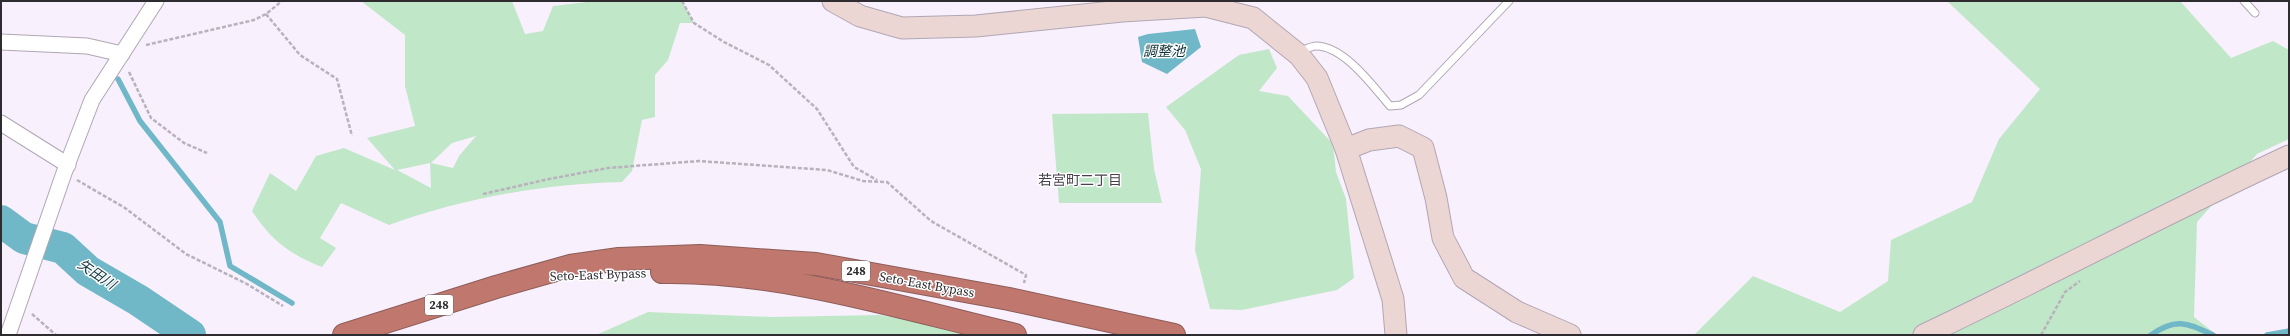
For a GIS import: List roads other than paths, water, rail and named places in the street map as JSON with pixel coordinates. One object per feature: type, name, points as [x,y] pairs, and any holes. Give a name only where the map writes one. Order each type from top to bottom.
[{"type":"highway","name":"Seto-East Bypass","points":[[344,335],[496,287],[570,266],[618,259],[700,256],[753,258],[816,264],[1021,302],[1174,335]]},
{"type":"highway","name":"Seto-East Bypass","points":[[535,277],[693,272],[787,282],[1015,335]]},
{"type":"street","points":[[8,335],[66,169],[92,100],[156,1]]},
{"type":"street","points":[[833,1],[860,16],[902,28],[976,26],[1122,11],[1206,6],[1253,18],[1297,53],[1317,78],[1346,149],[1393,299],[1396,335]]},
{"type":"street","points":[[1,42],[126,48]]},
{"type":"street","points":[[1,123],[66,169]]},
{"type":"street","points":[[1346,149],[1369,140],[1400,136],[1423,148],[1436,198],[1443,238],[1464,278],[1517,312],[1570,335]]},
{"type":"street","points":[[1924,335],[2011,294],[2218,188],[2289,156]]},
{"type":"lane","points":[[1297,53],[1315,46],[1331,49],[1352,64],[1390,106],[1401,105],[1419,94],[1509,1]]},
{"type":"lane","points":[[2244,1],[2255,13]]},
{"type":"water","name":"調整池","points":[[1195,29],[1201,47],[1167,74],[1142,62],[1138,37],[1148,34]]},
{"type":"waterway","points":[[118,79],[140,121],[220,222],[230,266],[292,303]]},
{"type":"waterway","name":"矢田川","points":[[1,221],[24,238],[63,248],[88,271],[138,300],[190,335]]},
{"type":"waterway","name":"矢田川","points":[[1,229],[2,223]]},
{"type":"waterway","points":[[2151,335],[2160,329],[2175,324],[2196,327],[2213,335]]},
{"type":"waterway","points":[[2267,335],[2289,331]]},
{"type":"district","name":"若宮町二丁目","points":[[1080,180]]}]
